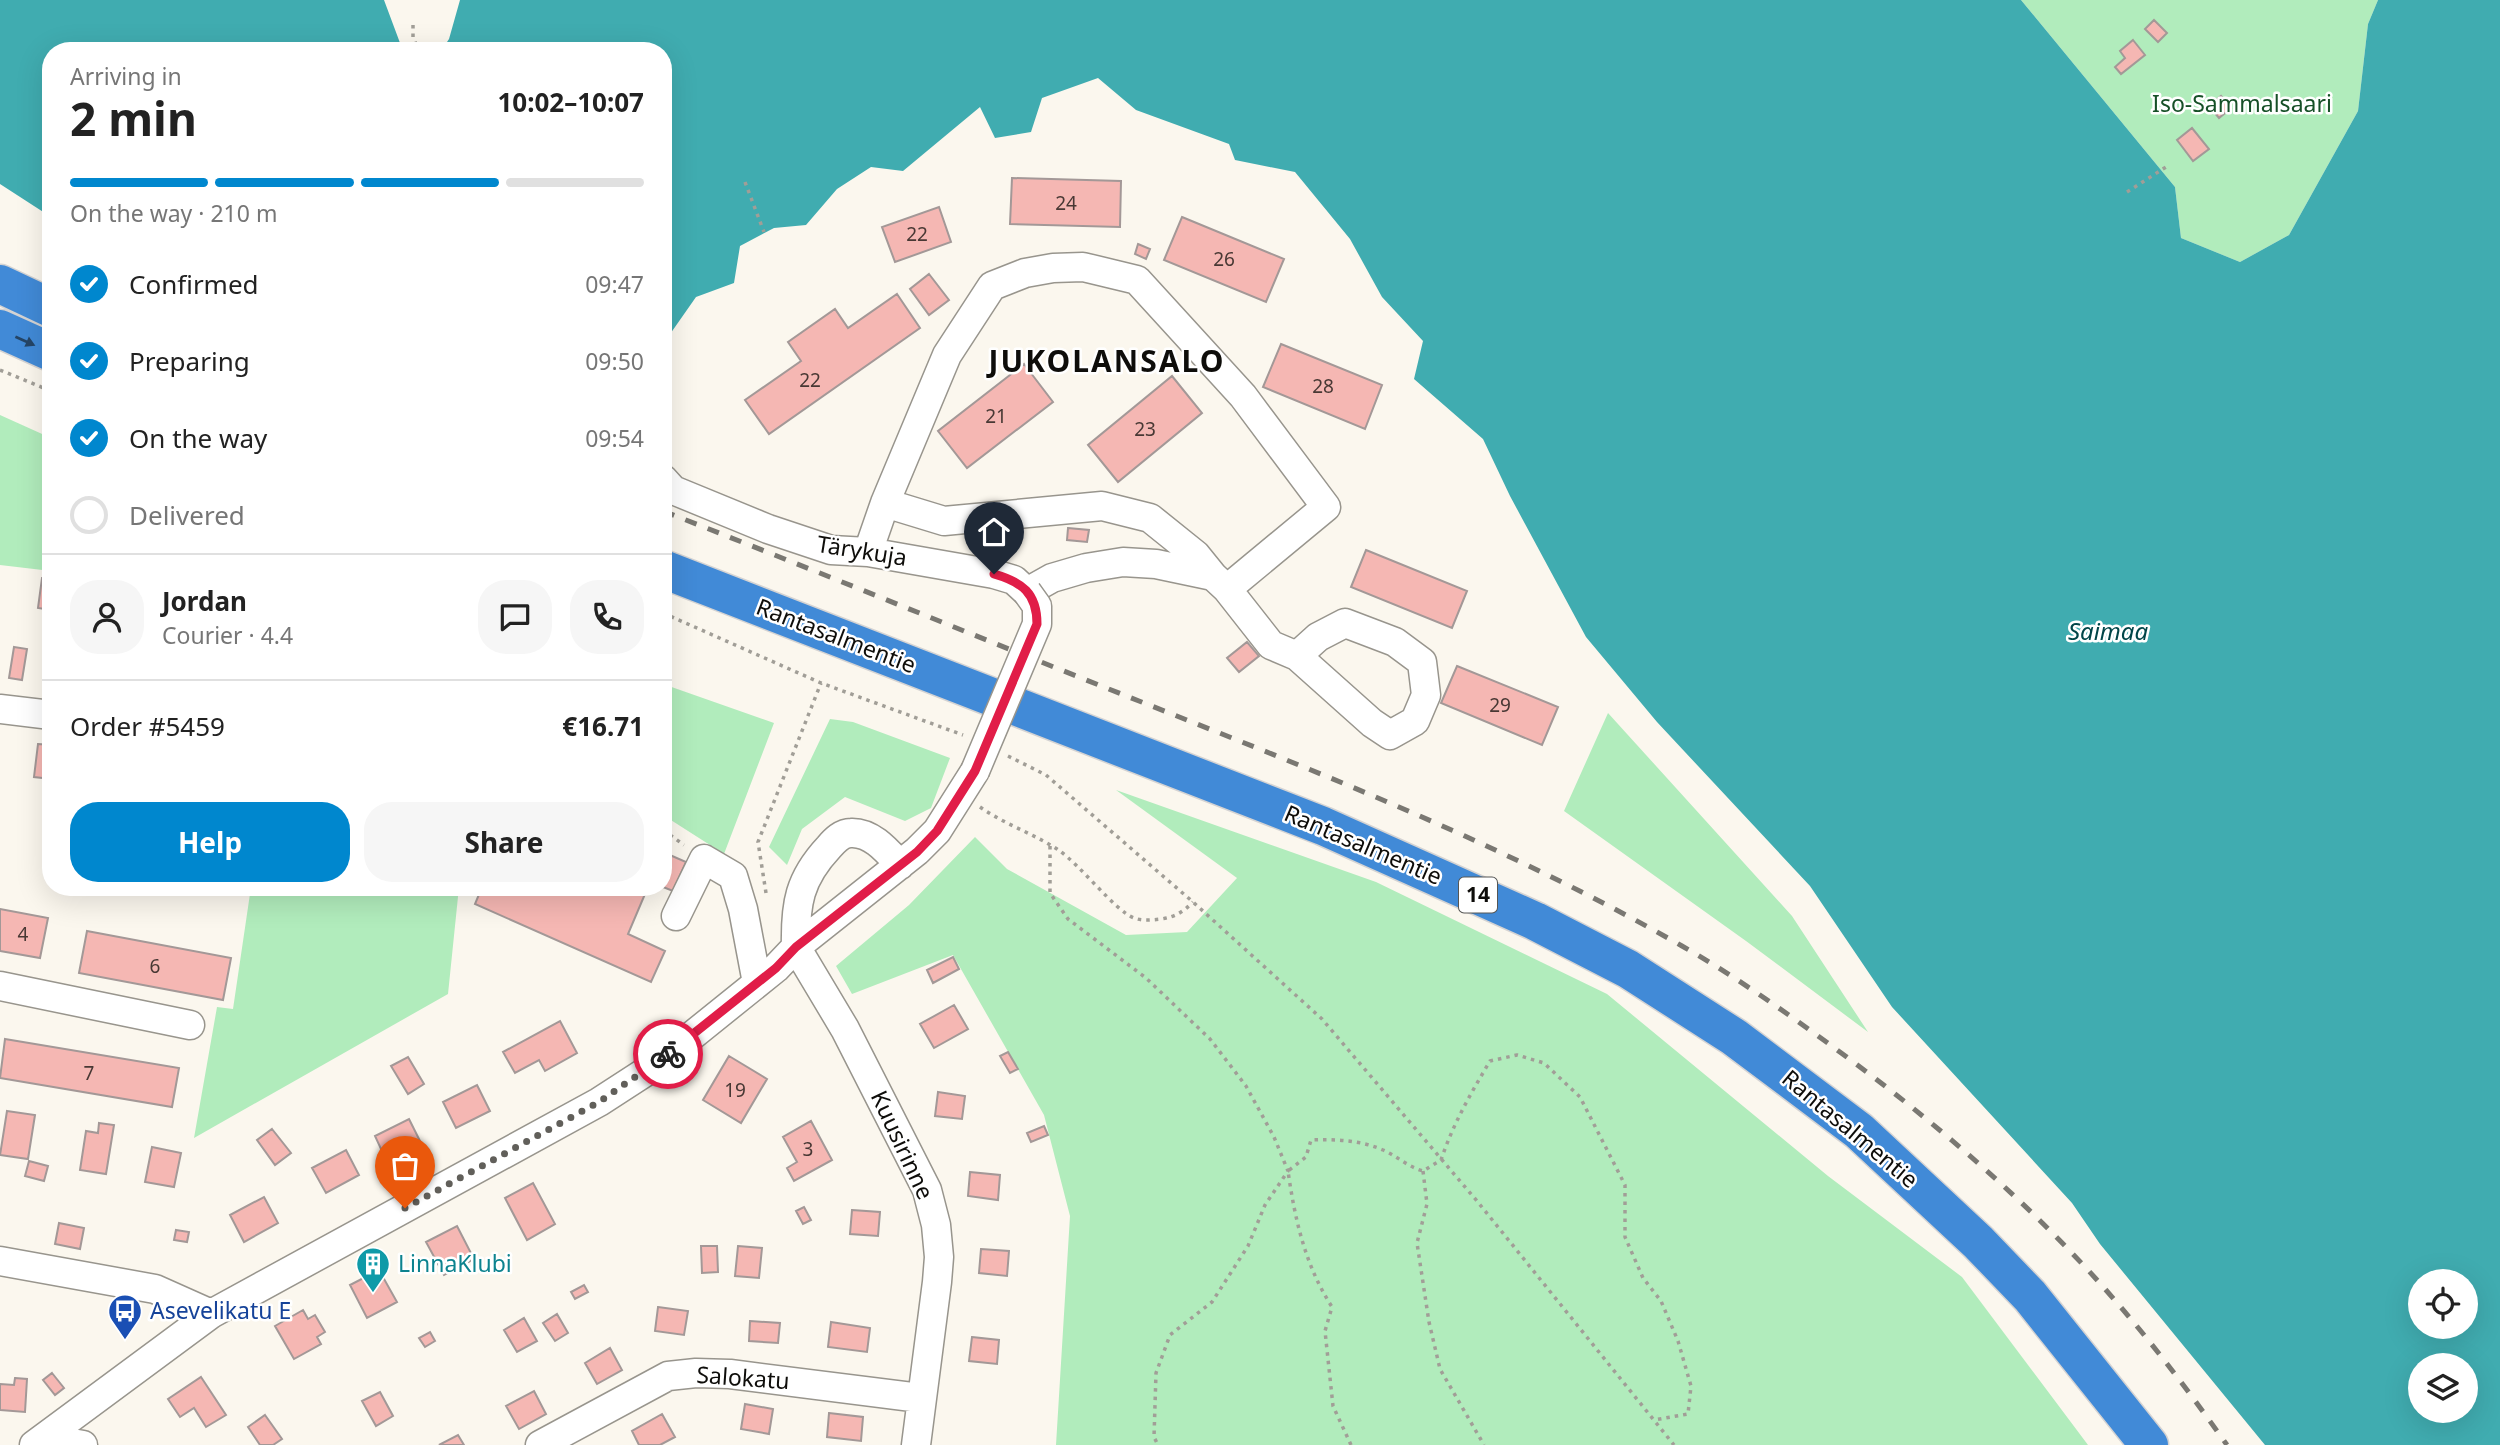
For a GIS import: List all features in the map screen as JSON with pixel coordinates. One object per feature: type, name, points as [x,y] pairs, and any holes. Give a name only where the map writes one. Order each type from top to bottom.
[{"type":"highway","points":[[2,286],[42,305]]},
{"type":"highway","points":[[0,329],[42,348]]},
{"type":"highway","name":"Rantasalmentie","points":[[672,572],[1324,826],[1535,920],[1628,968],[1734,1037],[1859,1131],[1978,1242],[2030,1296],[2149,1445]]},
{"type":"street","points":[[868,552],[885,503],[947,355],[992,286],[1025,273],[1083,267],[1137,280],[1243,396],[1326,507],[1220,583]]},
{"type":"street","name":"Tärykuja","points":[[672,489],[768,529],[831,550],[868,552],[994,574],[1014,580],[1027,592]]},
{"type":"street","points":[[885,503],[944,521],[1102,506],[1150,518],[1196,555],[1271,645],[1297,656],[1390,736],[1415,722],[1426,695],[1422,662],[1395,642],[1345,623],[1318,637],[1297,656]]},
{"type":"street","points":[[39,1441],[211,1314],[599,1102],[653,1067],[757,983],[796,947],[900,865],[937,831],[975,771],[1037,624],[1037,606],[1027,592],[1052,578],[1086,568],[1123,562],[1156,564],[1220,583]]},
{"type":"street","points":[[0,709],[42,714]]},
{"type":"street","points":[[796,947],[796,922],[804,882],[815,862],[836,839],[848,833],[862,835],[880,844],[900,865]]},
{"type":"street","points":[[676,916],[704,859],[733,876],[743,909],[757,983]]},
{"type":"street","name":"Kuusirinne","points":[[796,947],[845,1029],[927,1190],[936,1225],[939,1257],[937,1282],[916,1445]]},
{"type":"street","points":[[0,986],[190,1025]]},
{"type":"street","points":[[0,1261],[155,1289],[211,1314]]},
{"type":"street","name":"Salokatu","points":[[540,1445],[668,1376],[730,1374],[920,1398]]},
{"type":"street","points":[[39,1441],[83,1445]]},
{"type":"path","points":[[413,25],[415,42]]},
{"type":"path","points":[[2127,192],[2166,167]]},
{"type":"path","points":[[745,182],[764,232]]},
{"type":"path","points":[[0,370],[42,387]]},
{"type":"path","points":[[672,617],[821,683],[973,740]]},
{"type":"path","points":[[758,842],[821,683]]},
{"type":"path","points":[[1006,755],[1046,775],[1193,902],[1322,1020],[1441,1160],[1674,1445]]},
{"type":"path","points":[[977,804],[1050,846],[1083,870],[1115,904],[1132,917],[1149,920],[1170,918],[1183,913],[1193,902]]},
{"type":"path","points":[[1050,846],[1050,893],[1068,919],[1146,978],[1210,1039],[1246,1086],[1274,1137],[1288,1171],[1294,1214],[1304,1251],[1319,1286],[1332,1307],[1325,1331],[1333,1406],[1351,1445]]},
{"type":"path","points":[[1158,1445],[1154,1437],[1156,1373],[1170,1335],[1212,1302],[1248,1246],[1265,1205],[1288,1171],[1306,1157],[1311,1140],[1342,1139],[1384,1150],[1414,1169],[1423,1171],[1441,1160],[1449,1136],[1490,1061],[1517,1055],[1544,1063],[1580,1097],[1625,1185],[1625,1237],[1643,1278],[1665,1311],[1678,1341],[1690,1386],[1688,1414],[1654,1420]]},
{"type":"path","points":[[1423,1171],[1427,1204],[1417,1243],[1429,1322],[1440,1368],[1484,1445]]},
{"type":"green space","name":"Iso-Sammalsaari","points":[[2021,0],[2378,0],[2368,24],[2358,111],[2289,235],[2240,262],[2181,238],[2175,187]]},
{"type":"green space","points":[[0,415],[42,434],[42,570],[0,565]]},
{"type":"green space","points":[[672,687],[774,723],[724,854],[672,821]]},
{"type":"green space","points":[[1608,713],[1792,916],[1868,1032],[1564,811]]},
{"type":"green space","points":[[830,719],[853,722],[950,758],[931,808],[905,821],[845,797],[802,829],[787,865],[769,847]]},
{"type":"green space","points":[[1116,790],[1376,882],[1607,994],[1828,1176],[1962,1277],[2088,1445],[1056,1445],[1070,1216],[1044,1115],[953,955],[852,994],[836,966],[909,905],[975,837],[1007,869],[1126,935],[1187,932],[1237,878]]},
{"type":"green space","points":[[250,896],[458,896],[448,994],[194,1138],[217,1007],[233,1009]]},
{"type":"water","points":[[0,0],[384,0],[400,42],[42,42],[42,211],[0,184]]},
{"type":"water","name":"Saimaa","points":[[460,0],[2021,0],[2175,187],[2181,238],[2240,262],[2289,235],[2358,111],[2368,24],[2378,0],[2500,0],[2500,1445],[2265,1445],[2100,1244],[2072,1203],[1892,1007],[1810,886],[1657,722],[1586,637],[1510,496],[1483,439],[1414,379],[1423,341],[1382,297],[1350,239],[1295,172],[1235,160],[1229,144],[1136,110],[1098,78],[1042,98],[1031,132],[995,138],[980,107],[903,171],[871,167],[837,189],[806,225],[774,228],[740,246],[734,283],[696,297],[672,331],[672,42],[447,42]]},
{"type":"building","points":[[2154,20],[2167,33],[2158,42],[2145,29]]},
{"type":"building","points":[[2133,40],[2145,55],[2121,74],[2115,67],[2125,58],[2120,51]]},
{"type":"building","points":[[2221,96],[2231,108],[2219,118],[2209,106]]},
{"type":"building","points":[[2192,128],[2209,149],[2193,161],[2177,140]]},
{"type":"building","points":[[1012,178],[1121,181],[1120,227],[1010,224]]},
{"type":"building","points":[[939,207],[951,242],[895,262],[882,227]]},
{"type":"building","points":[[1182,217],[1284,259],[1266,302],[1164,260]]},
{"type":"building","points":[[1138,244],[1150,249],[1146,259],[1135,254]]},
{"type":"building","points":[[929,274],[949,300],[929,315],[910,289]]},
{"type":"building","points":[[897,294],[920,328],[769,434],[745,400],[801,361],[788,342],[835,309],[848,328]]},
{"type":"building","points":[[1281,344],[1382,385],[1365,429],[1263,387]]},
{"type":"building","points":[[1024,364],[1053,402],[967,468],[938,431]]},
{"type":"building","points":[[1172,376],[1202,413],[1118,482],[1088,445]]},
{"type":"building","points":[[1068,528],[1089,530],[1087,542],[1067,540]]},
{"type":"building","points":[[1366,550],[1467,591],[1452,628],[1351,587]]},
{"type":"building","points":[[42,578],[42,609],[38,608]]},
{"type":"building","points":[[1247,642],[1259,656],[1239,672],[1227,658]]},
{"type":"building","points":[[14,647],[27,649],[22,680],[9,678]]},
{"type":"building","points":[[1457,666],[1558,707],[1542,745],[1441,703]]},
{"type":"building","points":[[38,744],[42,744],[42,778],[34,777]]},
{"type":"building","points":[[672,856],[686,862],[672,891]]},
{"type":"building","points":[[478,896],[644,896],[628,934],[665,951],[651,982],[475,904]]},
{"type":"building","points":[[0,909],[48,918],[40,958],[0,951]]},
{"type":"building","points":[[87,931],[231,958],[223,1000],[79,973]]},
{"type":"building","points":[[953,957],[959,969],[933,983],[927,970]]},
{"type":"building","points":[[954,1005],[968,1029],[934,1048],[920,1024]]},
{"type":"building","points":[[560,1021],[577,1053],[545,1071],[539,1060],[515,1073],[503,1052]]},
{"type":"building","points":[[5,1039],[179,1068],[172,1107],[0,1078]]},
{"type":"building","points":[[1008,1052],[1018,1069],[1010,1073],[1000,1056]]},
{"type":"building","points":[[729,1056],[767,1079],[741,1123],[703,1100]]},
{"type":"building","points":[[408,1057],[424,1084],[408,1094],[391,1066]]},
{"type":"building","points":[[477,1085],[490,1111],[456,1128],[443,1102]]},
{"type":"building","points":[[938,1092],[965,1096],[962,1119],[935,1116]]},
{"type":"building","points":[[7,1111],[35,1115],[28,1159],[0,1155]]},
{"type":"building","points":[[409,1119],[422,1145],[387,1162],[375,1136]]},
{"type":"building","points":[[811,1121],[832,1160],[794,1181],[787,1168],[797,1162],[783,1137]]},
{"type":"building","points":[[99,1123],[114,1125],[106,1174],[80,1170],[86,1131],[98,1133]]},
{"type":"building","points":[[1044,1126],[1048,1135],[1031,1142],[1027,1133]]},
{"type":"building","points":[[272,1129],[291,1153],[275,1165],[257,1140]]},
{"type":"building","points":[[152,1147],[181,1153],[174,1187],[145,1182]]},
{"type":"building","points":[[346,1150],[359,1175],[326,1193],[312,1168]]},
{"type":"building","points":[[29,1161],[48,1166],[44,1181],[25,1176]]},
{"type":"building","points":[[970,1172],[1000,1175],[998,1200],[968,1196]]},
{"type":"building","points":[[533,1183],[555,1224],[527,1240],[505,1198]]},
{"type":"building","points":[[264,1197],[278,1223],[244,1242],[230,1215]]},
{"type":"building","points":[[804,1207],[811,1220],[803,1224],[796,1211]]},
{"type":"building","points":[[852,1210],[880,1212],[878,1236],[850,1234]]},
{"type":"building","points":[[59,1223],[84,1228],[80,1249],[55,1244]]},
{"type":"building","points":[[457,1226],[474,1259],[444,1275],[426,1242]]},
{"type":"building","points":[[176,1230],[189,1232],[187,1242],[174,1240]]},
{"type":"building","points":[[701,1246],[717,1246],[718,1272],[702,1273]]},
{"type":"building","points":[[738,1246],[762,1248],[759,1278],[735,1276]]},
{"type":"building","points":[[981,1249],[1009,1251],[1007,1276],[979,1273]]},
{"type":"building","name":"LinnaKlubi","points":[[379,1270],[397,1302],[367,1318],[350,1285]]},
{"type":"building","points":[[584,1285],[588,1292],[575,1299],[571,1292]]},
{"type":"building","points":[[658,1307],[688,1311],[684,1335],[655,1331]]},
{"type":"building","points":[[303,1310],[308,1319],[315,1315],[325,1332],[317,1337],[321,1344],[294,1359],[275,1326]]},
{"type":"building","points":[[557,1314],[568,1333],[555,1341],[543,1323]]},
{"type":"building","points":[[524,1318],[537,1341],[517,1352],[504,1330]]},
{"type":"building","points":[[750,1321],[780,1323],[778,1343],[749,1341]]},
{"type":"building","points":[[831,1322],[870,1328],[867,1352],[828,1347]]},
{"type":"building","points":[[430,1332],[435,1341],[425,1347],[419,1338]]},
{"type":"building","points":[[972,1337],[999,1340],[997,1364],[969,1361]]},
{"type":"building","points":[[610,1348],[622,1370],[597,1384],[585,1363]]},
{"type":"building","points":[[52,1373],[64,1388],[55,1395],[43,1380]]},
{"type":"building","points":[[201,1377],[226,1415],[206,1427],[194,1408],[180,1417],[168,1399]]},
{"type":"building","points":[[15,1378],[27,1379],[25,1412],[0,1410],[0,1384],[14,1385]]},
{"type":"building","points":[[534,1391],[546,1414],[519,1429],[506,1406]]},
{"type":"building","points":[[380,1392],[393,1416],[376,1426],[362,1401]]},
{"type":"building","points":[[745,1404],[773,1409],[769,1434],[741,1429]]},
{"type":"building","points":[[829,1413],[863,1417],[861,1441],[827,1437]]},
{"type":"building","points":[[662,1414],[675,1437],[660,1445],[639,1445],[632,1431]]},
{"type":"building","points":[[265,1415],[282,1439],[273,1445],[260,1445],[248,1427]]},
{"type":"building","points":[[458,1435],[464,1445],[439,1445]]},
{"type":"railway","points":[[672,515],[1277,756],[1415,814],[1550,876],[1701,957],[1775,1005],[1860,1067],[1923,1116],[2013,1195],[2069,1250],[2132,1320],[2227,1445]]},
{"type":"way so far","points":[[405,1208],[599,1102],[653,1067],[668,1054]]},
{"type":"place","name":"LinnaKlubi","points":[[373,1294]]},
{"type":"place","name":"Asevelikatu E","points":[[125,1341]]},
{"type":"district","name":"JUKOLANSALO","points":[[1107,362]]},
{"type":"route","points":[[668,1054],[776,968],[796,947],[917,852],[937,831],[962,796],[1037,624],[1037,606],[1027,592],[1014,580],[994,574]]}]
